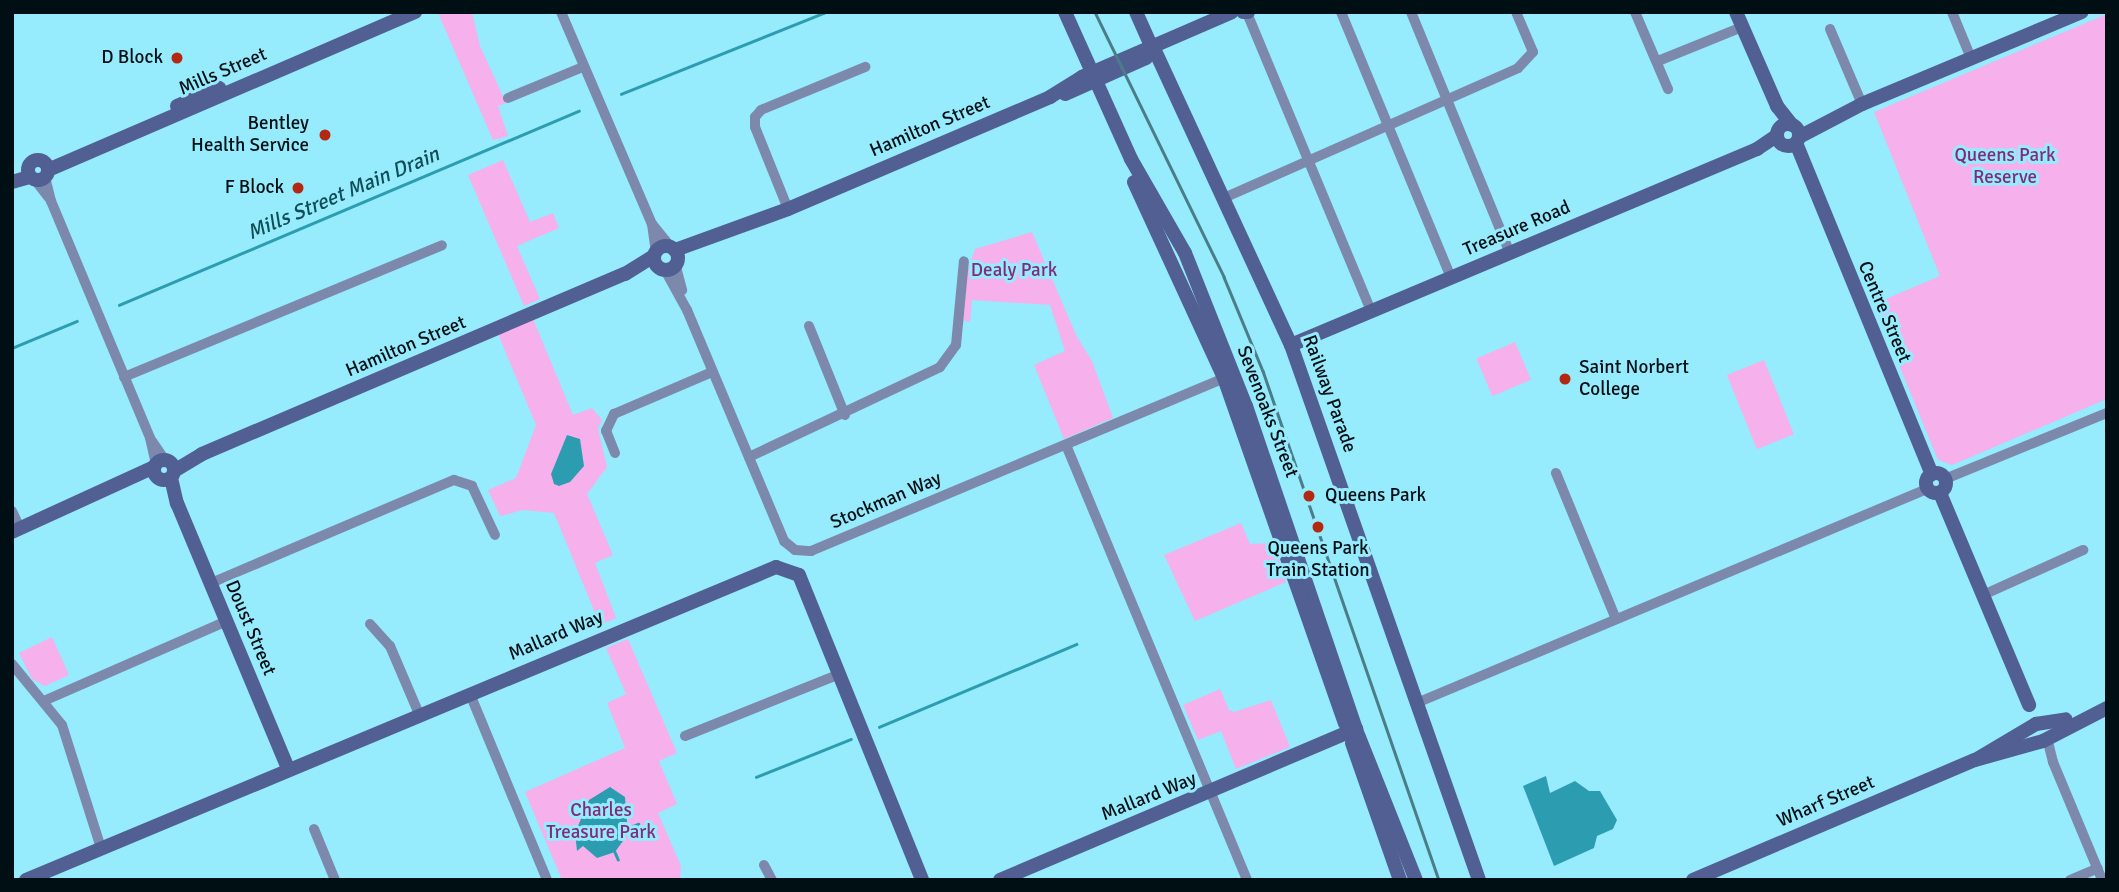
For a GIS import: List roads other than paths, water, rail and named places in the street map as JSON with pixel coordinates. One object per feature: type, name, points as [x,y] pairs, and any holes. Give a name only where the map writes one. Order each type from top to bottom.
[{"type":"street","name":"Mills Street","points":[[12,173],[38,172],[397,12]]},
{"type":"street","name":"Mills Street","points":[[12,182],[415,12]]},
{"type":"street","name":"Stockman Way","points":[[561,12],[784,541],[795,551],[811,551],[1228,376]]},
{"type":"street","name":"Sevenoaks Street","points":[[1055,12],[1089,80],[1185,253],[1354,735],[1400,880]]},
{"type":"street","name":"Sevenoaks Street","points":[[1065,12],[1089,80]]},
{"type":"street","name":"Railway Parade","points":[[1136,12],[1226,197],[1291,345],[1419,702],[1479,880]]},
{"type":"street","name":"Hamilton Street","points":[[16,530],[625,274],[667,259],[708,239],[788,209],[1089,80],[1231,12]]},
{"type":"street","points":[[1245,12],[1371,311]]},
{"type":"street","name":"Hamilton Street","points":[[1154,49],[1245,12]]},
{"type":"street","points":[[1341,12],[1451,277]]},
{"type":"street","points":[[1410,12],[1510,253]]},
{"type":"street","points":[[1226,197],[1518,68],[1533,52],[1516,12]]},
{"type":"street","points":[[1635,12],[1668,89]]},
{"type":"street","name":"Centre Street","points":[[1736,12],[1938,476]]},
{"type":"street","points":[[1952,12],[1970,58]]},
{"type":"street","name":"Treasure Road","points":[[1291,345],[2082,12]]},
{"type":"street","points":[[1658,61],[1742,27]]},
{"type":"street","points":[[1830,29],[1862,104]]},
{"type":"street","points":[[788,209],[755,127],[755,117],[761,110],[865,66]]},
{"type":"street","points":[[508,98],[583,67]]},
{"type":"street","name":"Doust Street","points":[[38,172],[288,768]]},
{"type":"street","points":[[124,377],[442,245]]},
{"type":"street","points":[[749,457],[845,415],[940,368],[951,357],[956,345],[964,261]]},
{"type":"street","points":[[809,327],[845,415]]},
{"type":"street","points":[[615,453],[606,431],[614,414],[712,372]]},
{"type":"street","points":[[2102,880],[1983,595],[1926,481],[2107,413]]},
{"type":"street","points":[[1066,445],[1247,880]]},
{"type":"street","points":[[1556,473],[1616,619]]},
{"type":"street","points":[[211,583],[454,480],[472,486],[495,535]]},
{"type":"street","points":[[1419,702],[1933,491]]},
{"type":"street","points":[[12,511],[16,530]]},
{"type":"street","points":[[1983,595],[2083,550]]},
{"type":"street","name":"Mallard Way","points":[[26,880],[288,768],[776,567],[799,575],[922,880]]},
{"type":"street","points":[[46,700],[227,621]]},
{"type":"street","points":[[370,624],[390,646],[419,715]]},
{"type":"street","points":[[12,664],[46,700],[68,741],[85,810],[101,848]]},
{"type":"street","points":[[685,736],[839,674]]},
{"type":"street","points":[[470,694],[547,880]]},
{"type":"street","name":"Wharf Street","points":[[1693,880],[1975,760],[1992,746],[2040,733],[2107,706]]},
{"type":"street","name":"Sevenoaks Street","points":[[1354,735],[1416,880]]},
{"type":"street","name":"Mallard Way","points":[[1000,880],[1354,735]]},
{"type":"street","points":[[314,829],[335,880]]},
{"type":"street","points":[[764,865],[772,880]]},
{"type":"street","points":[[2070,880],[2098,868]]},
{"type":"water","points":[[567,435],[580,439],[584,466],[570,482],[559,486],[554,484],[551,474]]},
{"type":"water","points":[[1546,776],[1550,793],[1575,781],[1589,791],[1600,791],[1617,820],[1613,829],[1597,836],[1594,848],[1554,866],[1523,786]]},
{"type":"water","points":[[610,787],[625,797],[628,834],[615,852],[597,858],[583,846],[577,851],[575,833],[589,800]]},
{"type":"waterway","name":"Mills Street Main Drain","points":[[621,94],[826,12]]},
{"type":"waterway","name":"Mills Street Main Drain","points":[[119,305],[579,111]]},
{"type":"waterway","name":"Mills Street Main Drain","points":[[12,348],[77,321]]},
{"type":"waterway","points":[[879,727],[1076,644]]},
{"type":"waterway","points":[[756,777],[851,739]]},
{"type":"waterway","points":[[628,828],[638,824]]},
{"type":"waterway","points":[[615,852],[618,859]]},
{"type":"railway","points":[[1095,12],[1224,277],[1263,371],[1439,880]]},
{"type":"place","name":"D Block","points":[[177,58]]},
{"type":"place","name":"Bentley Health Service","points":[[325,135]]},
{"type":"place","name":"F Block","points":[[298,188]]},
{"type":"place","name":"Saint Norbert College","points":[[1565,379]]},
{"type":"place","name":"Queens Park","points":[[1309,496]]},
{"type":"place","name":"Queens Park Train Station","points":[[1318,527]]},
{"type":"park label","name":"Queens Park Reserve","points":[[2005,167]]},
{"type":"park label","name":"Dealy Park","points":[[1014,271]]},
{"type":"park label","name":"Charles Treasure Park","points":[[601,822]]}]
